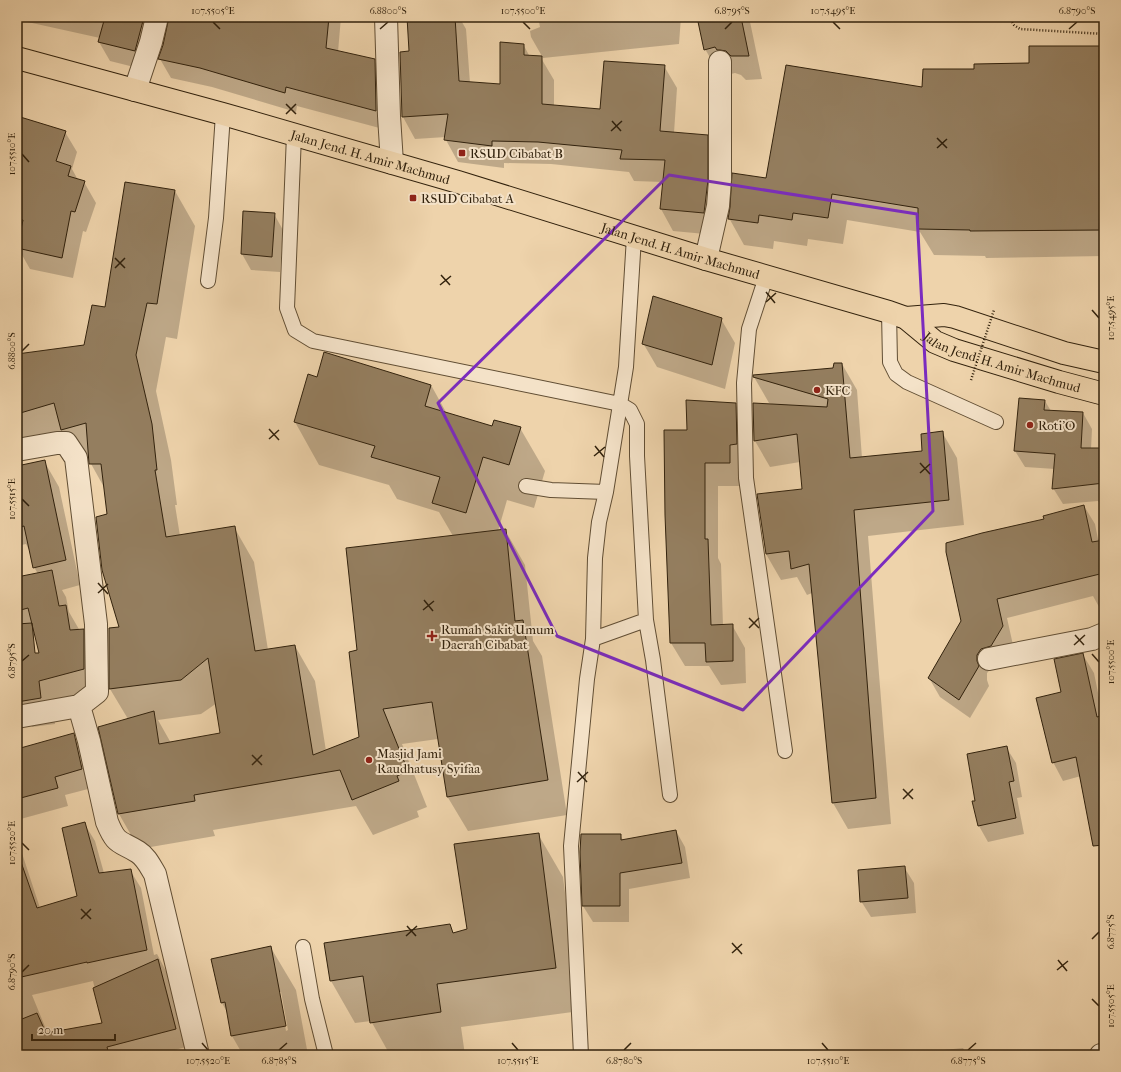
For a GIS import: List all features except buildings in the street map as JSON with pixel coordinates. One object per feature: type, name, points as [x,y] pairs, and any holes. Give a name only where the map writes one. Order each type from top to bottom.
[{"type":"highway","name":"Jalan Jend. H. Amir Machmud","points":[[17,58],[223,114],[392,163],[706,259],[898,315],[944,315],[955,317],[1064,353],[1104,362]]},
{"type":"highway","name":"Jalan Jend. H. Amir Machmud","points":[[898,315],[935,342],[954,350],[1104,394]]},
{"type":"street","points":[[135,90],[151,42],[157,17]]},
{"type":"street","points":[[386,17],[392,163]]},
{"type":"street","points":[[706,259],[718,206],[720,180],[720,62]]},
{"type":"street","points":[[17,450],[57,443],[66,443],[76,458],[96,624],[97,692],[79,706],[17,717]]},
{"type":"street","points":[[989,659],[1092,639],[1104,634]]},
{"type":"street","points":[[79,706],[89,741],[107,822],[112,834],[119,843],[139,852],[148,862],[155,874],[198,1055]]},
{"type":"lane","points":[[208,281],[216,218],[223,114]]},
{"type":"lane","points":[[294,135],[287,308],[295,330],[313,341],[620,404],[630,410],[637,424],[637,456],[646,620],[653,660],[670,795]]},
{"type":"lane","points":[[581,1055],[571,846],[587,679],[593,638],[595,558],[599,522],[606,492],[620,404],[628,339],[634,237]]},
{"type":"lane","points":[[766,276],[749,328],[744,383],[746,478],[785,751]]},
{"type":"lane","points":[[898,315],[890,362],[896,374],[907,382],[996,422]]},
{"type":"lane","points":[[526,486],[551,490],[606,492]]},
{"type":"lane","points":[[593,638],[646,620]]},
{"type":"lane","points":[[303,947],[312,999],[326,1055]]},
{"type":"path","points":[[1009,17],[1014,25],[1020,29],[1104,34]]},
{"type":"path","points":[[971,380],[994,310]]},
{"type":"highlighted area","points":[[669,175],[917,214],[933,511],[743,710],[557,636],[438,403]]},
{"type":"place","name":"RSUD Cibabat B","points":[[462,153]]},
{"type":"place","name":"RSUD Cibabat A","points":[[413,198]]},
{"type":"place","name":"KFC","points":[[817,390]]},
{"type":"place","name":"Roti'O","points":[[1030,425]]},
{"type":"place","name":"Rumah Sakit Umum Daerah Cibabat","points":[[432,636]]},
{"type":"place","name":"Masjid Jami Raudhatusy Syifaa","points":[[369,760]]}]
